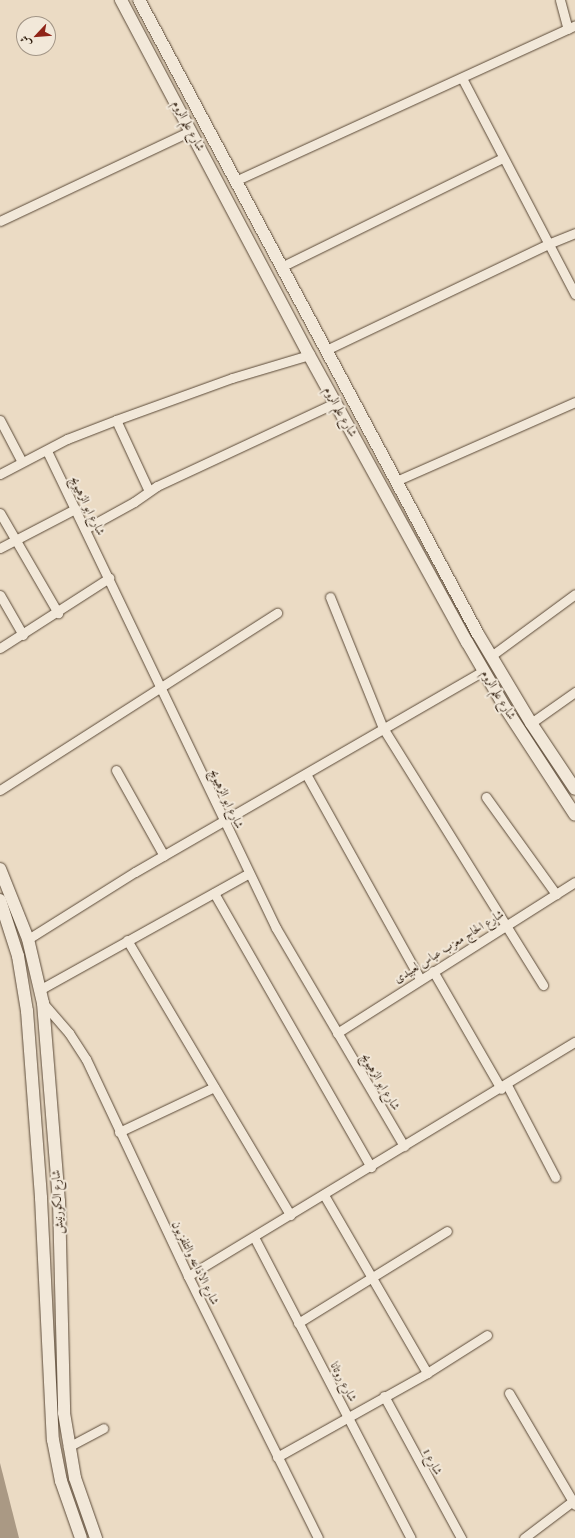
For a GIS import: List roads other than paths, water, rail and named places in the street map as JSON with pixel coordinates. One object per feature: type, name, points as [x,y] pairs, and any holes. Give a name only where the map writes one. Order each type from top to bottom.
[{"type":"street","name":"شارع علم الروم","points":[[121,0],[309,355],[483,671],[575,816]]},
{"type":"street","name":"شارع علم الروم","points":[[139,0],[491,656],[531,723],[575,789]]},
{"type":"street","points":[[235,181],[571,27],[560,0]]},
{"type":"street","points":[[462,78],[575,294]]},
{"type":"street","points":[[0,222],[190,131]]},
{"type":"street","points":[[281,267],[503,158]]},
{"type":"street","points":[[326,350],[548,244],[575,234]]},
{"type":"street","points":[[0,474],[22,462],[116,420],[232,378],[309,355]]},
{"type":"street","points":[[396,481],[575,402]]},
{"type":"street","points":[[85,529],[134,502],[149,491],[335,403]]},
{"type":"street","points":[[0,420],[22,462]]},
{"type":"street","points":[[116,420],[149,491]]},
{"type":"street","name":"شارع ابو الزهيويج","points":[[47,451],[249,873],[337,1033],[404,1146]]},
{"type":"street","points":[[0,548],[75,509]]},
{"type":"street","points":[[0,513],[58,612]]},
{"type":"street","points":[[424,564],[438,558]]},
{"type":"street","points":[[0,648],[23,635],[109,578]]},
{"type":"street","points":[[491,656],[575,594]]},
{"type":"street","points":[[0,595],[23,635]]},
{"type":"street","points":[[330,597],[383,728],[543,985]]},
{"type":"street","points":[[0,790],[162,689],[277,613]]},
{"type":"street","points":[[28,939],[223,821],[483,671]]},
{"type":"street","points":[[531,723],[575,692]]},
{"type":"street","points":[[116,770],[164,856]]},
{"type":"street","points":[[306,774],[420,979]]},
{"type":"street","points":[[486,797],[556,894]]},
{"type":"street","name":"شارع الكورنيش","points":[[0,869],[28,939],[41,989],[44,1007],[59,1201],[64,1413],[68,1447],[75,1478],[96,1538]]},
{"type":"street","points":[[41,989],[249,873]]},
{"type":"street","name":"شارع الحاج معزب عباس لعبيدى","points":[[337,1033],[506,924],[575,882]]},
{"type":"street","points":[[214,893],[371,1167]]},
{"type":"street","name":"شارع الكورنيش","points":[[0,900],[18,956],[27,1011],[41,1198],[50,1420],[61,1480],[81,1538]]},
{"type":"street","points":[[127,940],[290,1215]]},
{"type":"street","points":[[433,971],[504,1087],[555,1177]]},
{"type":"street","points":[[27,1011],[44,1007]]},
{"type":"street","name":"شارع الاذاعه والتلفزيون","points":[[44,1007],[68,1032],[86,1060],[188,1276],[318,1538]]},
{"type":"street","points":[[188,1276],[504,1087],[575,1042]]},
{"type":"street","points":[[119,1132],[214,1088]]},
{"type":"street","points":[[324,1195],[371,1279],[427,1373]]},
{"type":"street","points":[[298,1323],[447,1231]]},
{"type":"street","name":"شارع روتانا","points":[[254,1237],[411,1538]]},
{"type":"street","points":[[278,1457],[427,1373],[488,1335]]},
{"type":"street","points":[[509,1393],[574,1503],[524,1538]]},
{"type":"street","name":"شارع 1","points":[[384,1396],[461,1538]]},
{"type":"street","points":[[68,1447],[103,1428]]}]
